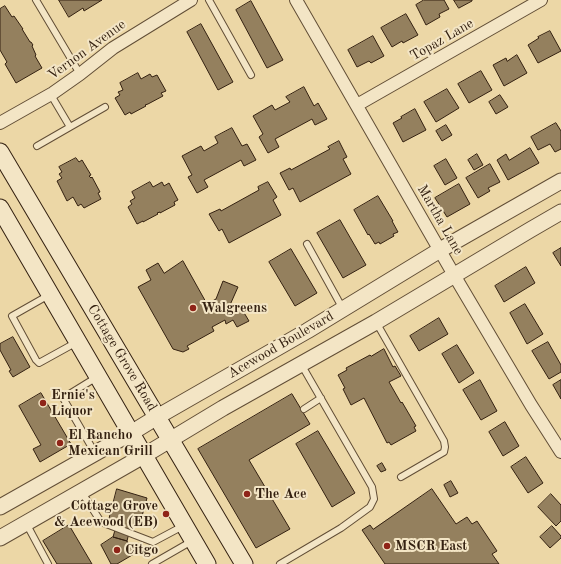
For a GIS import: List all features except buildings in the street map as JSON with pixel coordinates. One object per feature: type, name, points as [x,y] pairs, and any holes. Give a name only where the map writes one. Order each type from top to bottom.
[{"type":"main road","name":"Cottage Grove Road","points":[[0,152],[244,564]]},
{"type":"main road","name":"Cottage Grove Road","points":[[0,208],[208,564]]},
{"type":"street","name":"Vernon Avenue","points":[[0,123],[51,95],[113,48],[191,0]]},
{"type":"street","name":"Martha Lane","points":[[296,0],[454,275],[531,405],[561,452]]},
{"type":"street","name":"Topaz Lane","points":[[357,106],[541,0]]},
{"type":"street","name":"Acewood Boulevard","points":[[0,507],[132,433],[157,417],[288,342],[440,250],[561,181]]},
{"type":"street","name":"Acewood Boulevard","points":[[0,538],[145,455],[223,408],[376,322],[561,212]]},
{"type":"lane","points":[[36,0],[80,74]]},
{"type":"lane","points":[[209,0],[251,75]]},
{"type":"lane","points":[[51,95],[70,127]]},
{"type":"lane","points":[[37,146],[105,106]]},
{"type":"lane","points":[[307,244],[343,309]]},
{"type":"lane","points":[[50,294],[12,316],[36,360],[39,363],[78,342]]},
{"type":"lane","points":[[376,322],[444,441],[445,447],[444,452],[401,478]]},
{"type":"lane","points":[[280,564],[341,528],[370,507],[374,499],[372,487],[301,364]]},
{"type":"lane","points":[[95,453],[63,398],[98,376]]},
{"type":"lane","points":[[304,409],[321,398]]},
{"type":"lane","points":[[81,491],[101,522],[153,542],[185,525]]},
{"type":"lane","points":[[26,523],[48,564]]},
{"type":"lane","points":[[152,564],[193,540]]},
{"type":"place","name":"Walgreens","points":[[193,308]]},
{"type":"place","name":"Ernie's Liquor","points":[[43,403]]},
{"type":"place","name":"El Rancho Mexican Grill","points":[[60,443]]},
{"type":"place","name":"The Ace","points":[[247,494]]},
{"type":"place","name":"Cottage Grove & Acewood (EB)","points":[[166,514]]},
{"type":"place","name":"MSCR East","points":[[387,546]]},
{"type":"place","name":"Citgo","points":[[117,550]]}]
